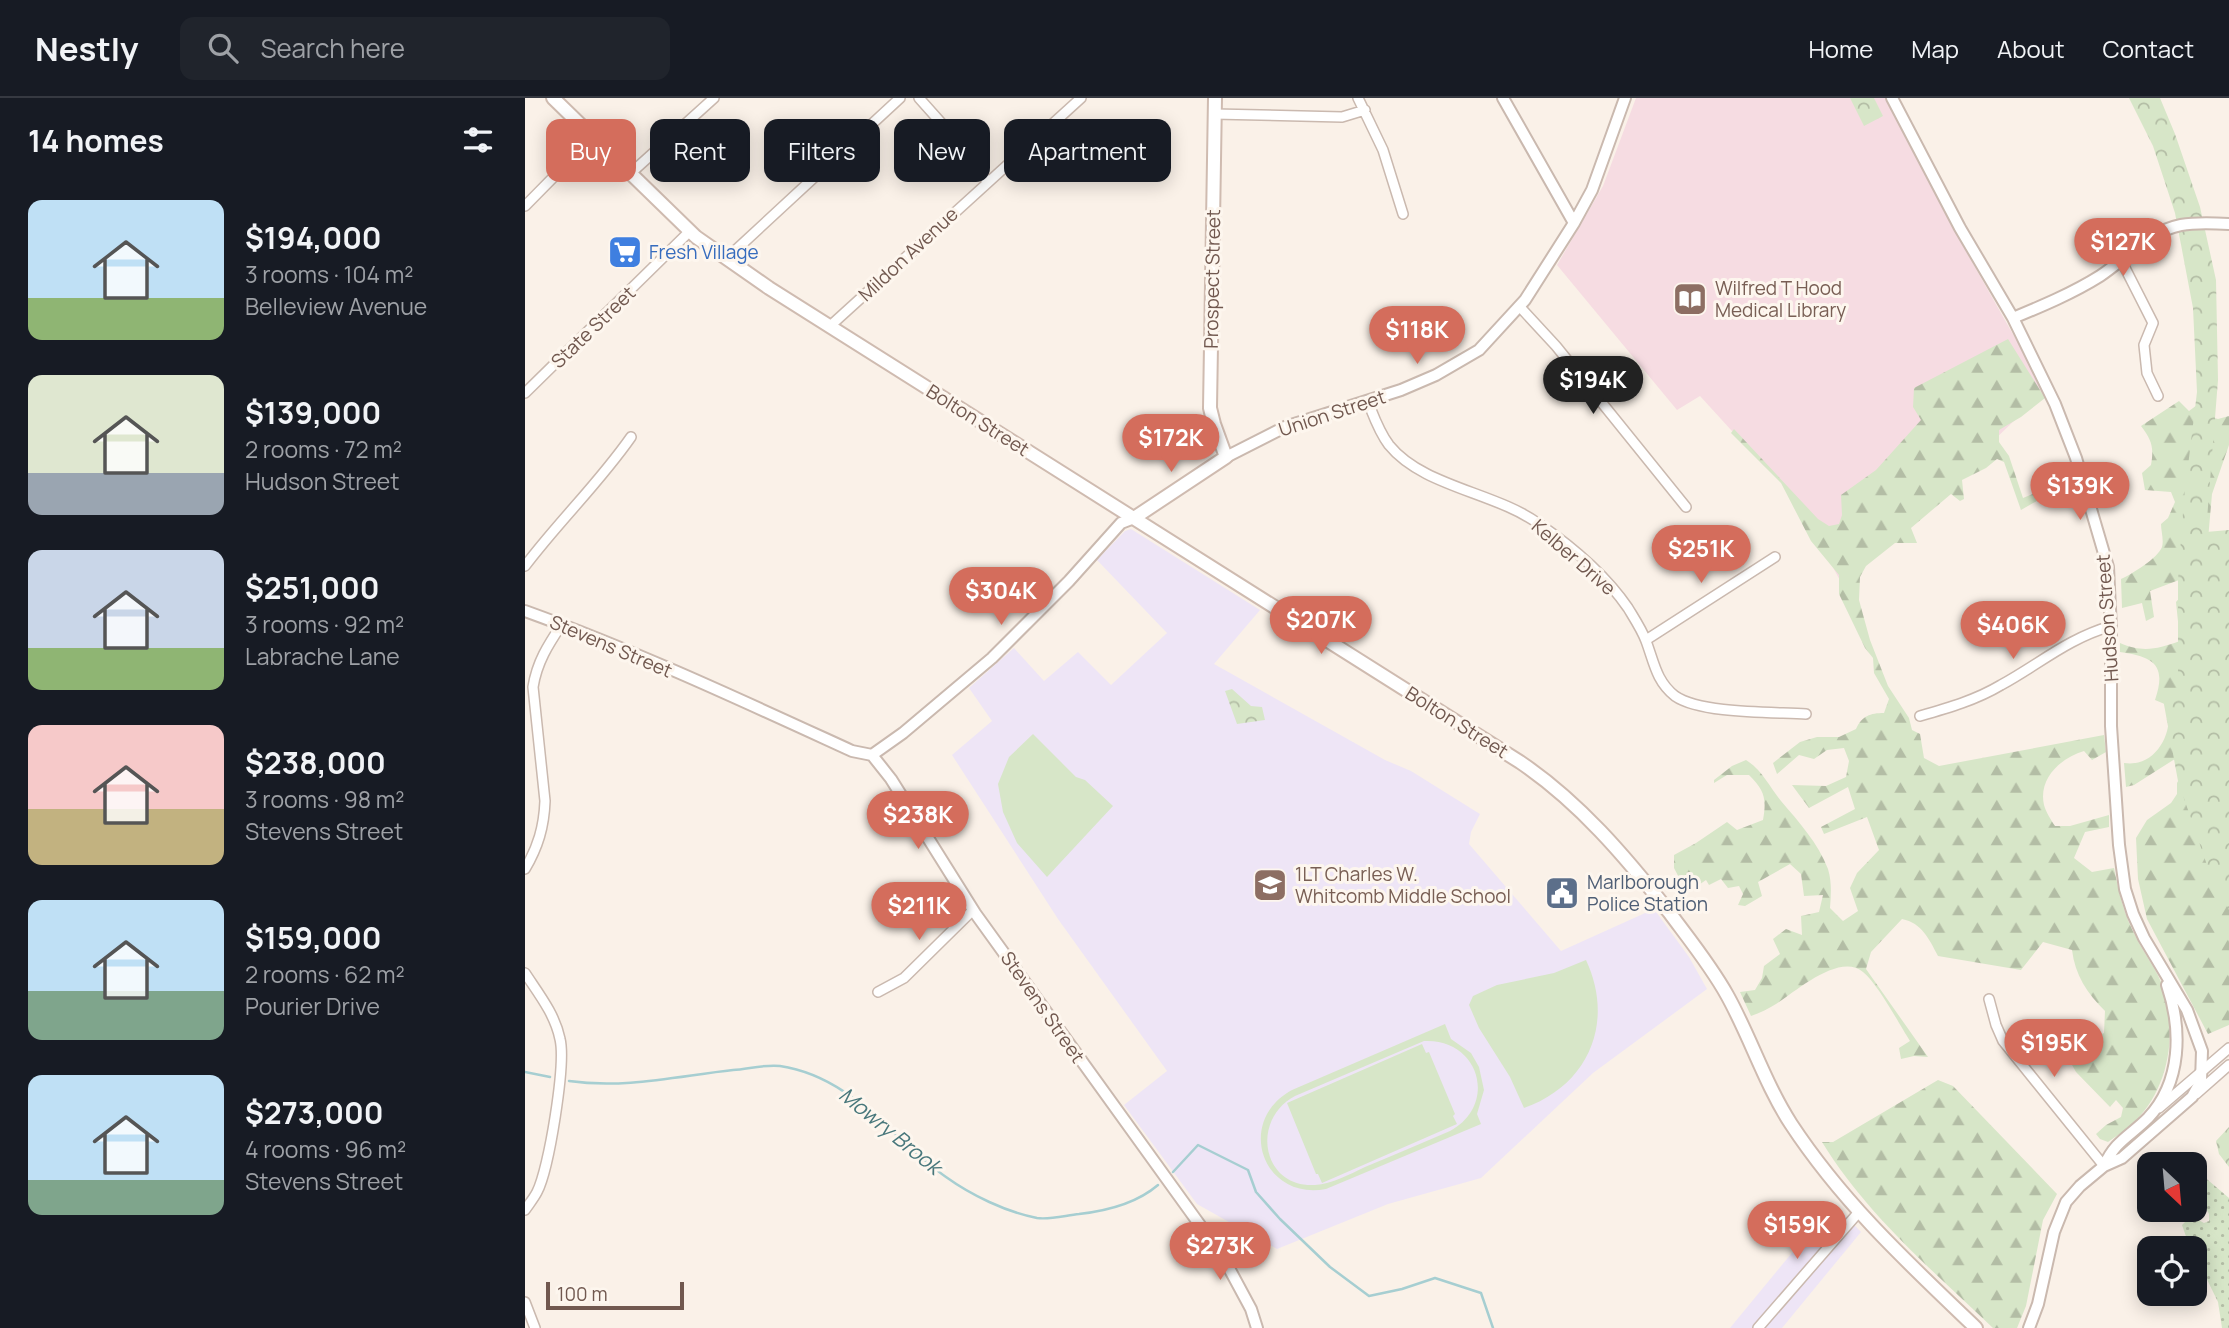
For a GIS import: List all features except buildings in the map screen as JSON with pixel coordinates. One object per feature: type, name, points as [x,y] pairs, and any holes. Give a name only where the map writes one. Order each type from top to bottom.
[{"type":"main road","name":"Bolton Street","points":[[553,98],[574,119]]},
{"type":"main road","name":"Prospect Street","points":[[1215,98],[1210,408],[1226,457]]},
{"type":"main road","name":"Bolton Street","points":[[636,178],[690,231],[726,259],[1551,784],[1589,819],[1637,872],[1711,970],[1736,1011],[1787,1117],[1833,1182],[1858,1213],[1976,1328]]},
{"type":"main road","name":"Union Street","points":[[1134,518],[1226,457]]},
{"type":"street","points":[[636,168],[714,98]]},
{"type":"street","points":[[726,259],[900,98]]},
{"type":"street","points":[[919,98],[938,119]]},
{"type":"street","name":"Mildon Avenue","points":[[990,178],[1081,98]]},
{"type":"street","points":[[1358,98],[1383,150],[1403,214]]},
{"type":"street","points":[[1503,98],[1574,223]]},
{"type":"street","name":"Union Street","points":[[1226,457],[1285,427],[1368,402],[1436,375],[1469,357],[1494,336],[1520,307],[1574,223],[1592,190],[1625,98]]},
{"type":"street","name":"Hudson Street","points":[[1892,98],[1943,197],[2013,318],[2055,404],[2087,492],[2108,567],[2111,726],[2122,873],[2133,914],[2161,968],[2181,999],[2202,1051],[2203,1071],[2192,1097],[2122,1158],[2105,1166],[2080,1186],[2061,1212],[2050,1246],[2038,1304],[2029,1328]]},
{"type":"street","points":[[1214,114],[1342,117],[1365,110]]},
{"type":"street","points":[[525,206],[549,182]]},
{"type":"street","name":"Mildon Avenue","points":[[829,327],[986,182]]},
{"type":"street","points":[[2013,318],[2079,288],[2168,228],[2196,223],[2229,224]]},
{"type":"street","name":"State Street","points":[[525,393],[690,231]]},
{"type":"street","points":[[2121,260],[2153,323],[2144,345],[2147,373],[2158,396]]},
{"type":"street","points":[[1520,307],[1556,346],[1686,507]]},
{"type":"street","name":"Kelber Drive","points":[[1368,402],[1390,446],[1405,459],[1422,471],[1519,512],[1539,523],[1560,541],[1615,593],[1627,608],[1646,640],[1658,677],[1686,702],[1722,709],[1806,714]]},
{"type":"street","points":[[525,566],[553,530],[607,471],[631,437]]},
{"type":"street","name":"Union Street","points":[[872,755],[992,658],[1069,581],[1121,523],[1134,518]]},
{"type":"street","points":[[1646,640],[1775,557]]},
{"type":"street","name":"Stevens Street","points":[[525,611],[562,624],[852,751],[872,755],[891,779],[973,910],[1223,1257],[1251,1309],[1258,1328]]},
{"type":"street","points":[[525,869],[541,837],[545,818],[533,687],[535,672],[544,651],[562,624]]},
{"type":"street","points":[[1920,716],[1959,704],[1998,687],[2063,645],[2085,634],[2111,626]]},
{"type":"street","points":[[878,992],[904,978],[973,910]]},
{"type":"street","name":"Hudson Street","points":[[2105,1166],[2111,1151],[2149,1117],[2169,1082],[2177,1053],[2175,1012],[2161,968]]},
{"type":"street","points":[[525,973],[550,1013],[562,1051],[548,1155],[537,1192],[525,1210]]},
{"type":"street","points":[[1989,999],[2003,1041],[2105,1166]]},
{"type":"street","points":[[2149,1117],[2229,1048]]},
{"type":"street","points":[[2192,1097],[2229,1065]]},
{"type":"street","points":[[1758,1328],[1858,1213]]},
{"type":"street","points":[[525,1302],[535,1328]]},
{"type":"shaded area","points":[[1636,98],[1885,98],[1967,253],[2045,391],[1843,586],[1793,493],[1763,465],[1700,396],[1677,410],[1557,265],[1603,186]]},
{"type":"shaded area","name":"1LT Charles W. Whitcomb Middle School","points":[[1131,529],[1260,610],[1214,664],[1385,760],[1411,771],[1480,814],[1471,832],[1469,844],[1561,951],[1654,909],[1689,957],[1707,989],[1593,1073],[1481,1178],[1388,1204],[1277,1249],[1197,1204],[1124,1105],[1167,1071],[1058,919],[952,755],[992,721],[969,688],[1014,648],[1044,681],[1078,652],[1111,685],[1167,633],[1097,560],[1125,531]]},
{"type":"shaded area","points":[[1833,1203],[1861,1232],[1782,1328],[1730,1328]]},
{"type":"green space","points":[[1850,98],[1874,98],[1883,116],[1864,126]]},
{"type":"green space","points":[[2129,98],[2160,98],[2200,207],[2216,280],[2218,380],[2206,532],[2229,530],[2229,910],[2208,868],[2178,781],[2163,699],[2178,698],[2178,580],[2184,499],[2197,392],[2193,308],[2175,213],[2153,146]]},
{"type":"green space","points":[[2008,339],[2045,398],[1999,430],[1999,442],[2009,456],[2023,498],[2072,478],[2073,480],[2021,510],[2004,462],[1997,459],[1962,480],[1964,499],[1960,501],[1951,494],[1911,528],[1917,543],[1895,543],[1866,566],[1860,577],[1859,600],[1870,640],[1888,686],[1909,718],[1912,730],[1920,734],[1924,758],[1939,766],[2104,735],[2106,752],[2092,760],[2084,751],[2075,754],[2053,771],[2044,786],[2044,805],[2055,826],[2070,826],[2109,815],[2109,827],[2085,832],[2074,858],[2092,872],[2114,868],[2129,922],[2163,987],[2170,1024],[2167,1061],[2154,1097],[2130,1126],[2108,1142],[2096,1134],[2121,1117],[2123,1108],[2116,1100],[2110,1107],[2076,1072],[2067,1056],[2053,1042],[2065,1031],[2087,1041],[2104,1033],[2105,1011],[2083,983],[2072,950],[2043,942],[2021,970],[1938,956],[1920,928],[1902,919],[1871,952],[1866,969],[1928,1057],[1901,1059],[1899,1048],[1910,1041],[1875,985],[1863,972],[1853,967],[1831,970],[1818,976],[1773,1006],[1751,1016],[1740,992],[1755,990],[1762,978],[1764,966],[1780,954],[1773,939],[1786,929],[1802,935],[1801,916],[1819,912],[1823,895],[1804,896],[1801,874],[1790,864],[1758,882],[1762,896],[1745,906],[1738,905],[1743,894],[1739,886],[1728,888],[1721,879],[1709,885],[1706,880],[1687,893],[1674,868],[1674,855],[1727,822],[1737,830],[1763,820],[1763,795],[1749,775],[1727,775],[1714,783],[1714,780],[1732,766],[1746,760],[1761,773],[1819,850],[1829,874],[1830,908],[1843,921],[1858,911],[1850,888],[1857,873],[1879,850],[1867,817],[1824,834],[1821,827],[1855,809],[1848,787],[1809,808],[1792,785],[1826,786],[1846,777],[1849,761],[1844,748],[1827,750],[1814,759],[1799,755],[1777,774],[1773,763],[1800,742],[1817,737],[1839,737],[1856,729],[1867,716],[1884,713],[1889,699],[1874,673],[1873,658],[1865,648],[1839,594],[1839,575],[1811,541],[1781,483],[1731,433],[1734,429],[1818,519],[1829,526],[1839,524],[1842,515],[1841,495],[1876,470],[1921,420],[1913,407],[1914,388]]},
{"type":"green space","points":[[2209,396],[2211,417],[2218,419],[2229,416],[2229,445],[2212,494],[2207,551],[2229,555],[2229,1025],[2208,1034],[2147,919],[2138,879],[2136,838],[2147,820],[2171,803],[2177,794],[2177,783],[2186,766],[2178,757],[2134,785],[2126,787],[2124,763],[2145,760],[2154,754],[2165,736],[2169,715],[2167,705],[2155,700],[2159,678],[2155,665],[2141,657],[2120,652],[2120,643],[2150,649],[2180,641],[2176,602],[2184,593],[2179,580],[2150,591],[2154,617],[2146,621],[2142,603],[2122,608],[2121,579],[2160,551],[2163,541],[2161,524],[2168,518],[2175,502],[2171,492],[2145,490],[2142,473],[2151,465],[2152,449],[2141,426],[2179,401],[2189,411]]},
{"type":"green space","points":[[1232,689],[1251,706],[1262,707],[1265,720],[1237,724],[1225,691]]},
{"type":"green space","points":[[1033,734],[1076,777],[1085,780],[1113,806],[1047,877],[1017,843],[1003,812],[998,784],[1009,757]]},
{"type":"green space","points":[[1586,960],[1598,1006],[1590,1049],[1580,1067],[1565,1084],[1547,1098],[1524,1108],[1510,1077],[1479,1028],[1469,1005],[1473,996],[1497,985],[1554,973]]},
{"type":"green space","points":[[1445,1024],[1451,1039],[1471,1053],[1479,1067],[1484,1090],[1477,1114],[1481,1124],[1326,1189],[1304,1189],[1286,1183],[1272,1171],[1264,1156],[1261,1138],[1264,1120],[1274,1104],[1292,1090]],"holes":[[[1424,1041],[1443,1043],[1458,1050],[1469,1061],[1476,1075],[1478,1090],[1474,1105],[1465,1119],[1450,1131],[1341,1178],[1315,1185],[1297,1183],[1283,1176],[1268,1151],[1272,1120],[1281,1107],[1295,1096]]]},
{"type":"green space","points":[[1422,1044],[1426,1053],[1429,1052],[1457,1124],[1322,1183],[1287,1103]]},
{"type":"green space","points":[[1938,1080],[1953,1086],[2057,1194],[2043,1220],[2026,1306],[2017,1328],[1993,1328],[1924,1263],[1879,1217],[1839,1168],[1822,1142],[1833,1142]]},
{"type":"green space","points":[[2229,1127],[2229,1167],[2219,1154],[2216,1141]]},
{"type":"green space","points":[[2207,1179],[2229,1198],[2229,1328],[2222,1328],[2218,1302],[2207,1280],[2207,1236],[2186,1236],[2182,1225],[2185,1222],[2207,1222]]},
{"type":"waterway","name":"Mowry Brook","points":[[569,1081],[631,1083],[769,1066],[806,1072],[829,1082],[850,1096],[956,1184],[1001,1207],[1037,1218],[1053,1218],[1110,1208],[1141,1197],[1158,1185]]},
{"type":"waterway","name":"Mowry Brook","points":[[525,1072],[550,1077]]},
{"type":"waterway","points":[[1173,1172],[1198,1145],[1248,1170],[1256,1192],[1280,1219],[1330,1267],[1369,1296],[1435,1278],[1481,1293],[1493,1328]]},
{"type":"place","name":"Fresh Village","points":[[625,252]]},
{"type":"place","name":"Wilfred T Hood Medical Library","points":[[1690,299]]},
{"type":"place","name":"1LT Charles W. Whitcomb Middle School","points":[[1270,885]]},
{"type":"place","name":"Marlborough Police Station","points":[[1562,893]]}]
